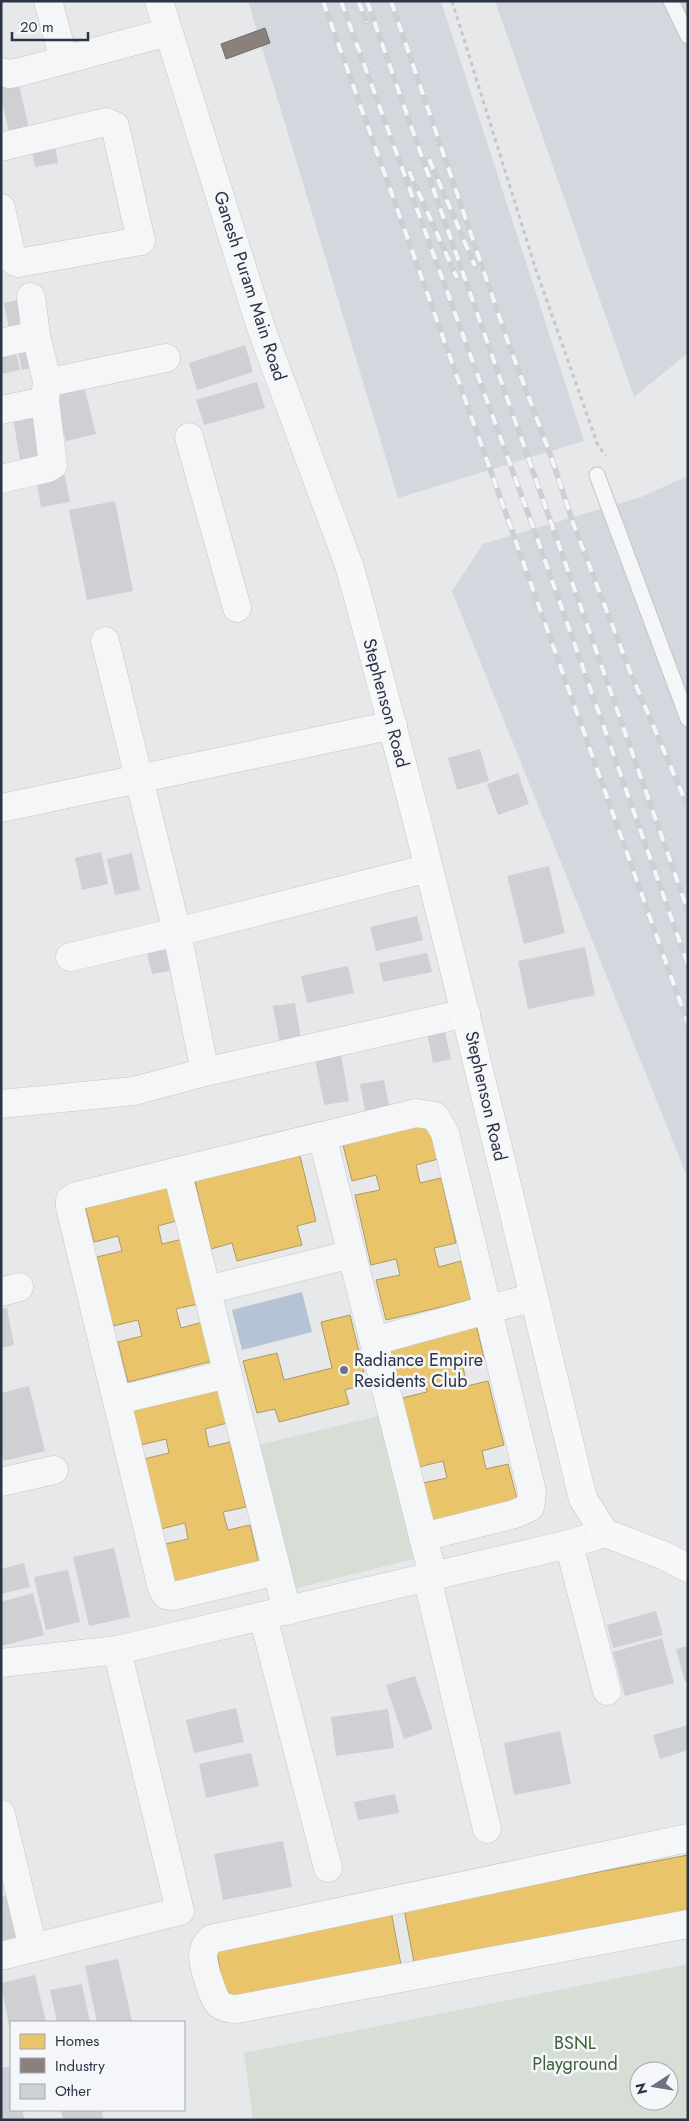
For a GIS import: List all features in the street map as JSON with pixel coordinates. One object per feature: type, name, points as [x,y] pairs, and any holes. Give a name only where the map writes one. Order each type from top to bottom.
[{"type":"main road","name":"Stephenson Road","points":[[350,568],[430,868],[583,1499],[605,1533]]},
{"type":"main road","points":[[605,1533],[665,1556],[688,1568]]},
{"type":"street","points":[[48,1],[64,60]]},
{"type":"street","name":"Ganesh Puram Main Road","points":[[158,1],[261,328],[350,568]]},
{"type":"street","points":[[1,72],[10,74],[20,72],[168,32]]},
{"type":"street","points":[[1,146],[106,122],[116,126],[141,241],[24,263],[8,264],[1,208]]},
{"type":"street","points":[[1,479],[48,468],[53,465],[46,390],[31,297]]},
{"type":"street","points":[[1,343],[36,335]]},
{"type":"street","points":[[1,410],[46,390],[53,382],[166,358]]},
{"type":"street","points":[[189,437],[237,608]]},
{"type":"street","points":[[105,640],[177,932],[205,1072]]},
{"type":"street","points":[[1,808],[393,725]]},
{"type":"street","points":[[70,956],[177,932],[430,868]]},
{"type":"street","points":[[1,1104],[134,1092],[205,1072],[466,1013]]},
{"type":"street","points":[[277,1571],[174,1596],[166,1594],[162,1588],[70,1207],[70,1200],[76,1196],[416,1113],[434,1116],[445,1133],[532,1492],[530,1507],[515,1514],[423,1537]]},
{"type":"street","points":[[322,1136],[423,1537],[430,1577],[487,1829]]},
{"type":"street","points":[[177,1171],[277,1571],[275,1613],[328,1868]]},
{"type":"street","points":[[207,1290],[352,1254]]},
{"type":"street","points":[[374,1341],[534,1298]]},
{"type":"street","points":[[118,1400],[228,1374]]},
{"type":"street","points":[[1,1482],[54,1470]]},
{"type":"street","points":[[1,1663],[117,1650],[569,1544],[605,1533]]},
{"type":"street","points":[[569,1544],[607,1691]]},
{"type":"street","points":[[1,1956],[180,1911],[117,1650]]},
{"type":"street","points":[[1,1814],[33,1948]]},
{"type":"street","points":[[688,1838],[211,1939],[205,1945],[203,1956],[212,1993],[218,2003],[227,2008],[237,2009],[688,1924]]},
{"type":"lane","points":[[671,1],[688,36]]},
{"type":"lane","points":[[597,475],[688,719]]},
{"type":"path","points":[[452,1],[536,270],[598,446],[608,460]]},
{"type":"shaded area","points":[[248,1],[441,1],[584,441],[398,498]]},
{"type":"shaded area","points":[[495,1],[688,1],[688,353],[634,397]]},
{"type":"shaded area","points":[[688,476],[688,1179],[452,591],[483,544],[641,497]]},
{"type":"green space","points":[[379,1416],[414,1559],[293,1589],[258,1445]]},
{"type":"green space","name":"BSNL Playground","points":[[688,1964],[688,2120],[253,2120],[244,2053]]},
{"type":"water","points":[[302,1292],[312,1332],[242,1350],[232,1310]]},
{"type":"building: Homes","points":[[429,1121],[438,1159],[416,1165],[420,1183],[441,1178],[456,1243],[434,1248],[439,1267],[461,1261],[471,1300],[386,1320],[376,1280],[400,1275],[396,1259],[371,1265],[355,1195],[380,1190],[376,1175],[352,1181],[342,1141]]},
{"type":"building: Homes","points":[[300,1156],[316,1221],[297,1226],[302,1245],[237,1261],[232,1243],[211,1249],[195,1181]]},
{"type":"building: Homes","points":[[171,1182],[180,1220],[158,1226],[162,1244],[183,1239],[198,1304],[176,1309],[181,1328],[203,1322],[213,1361],[128,1382],[118,1342],[142,1336],[138,1320],[113,1326],[97,1257],[122,1251],[118,1236],[94,1242],[84,1202]]},
{"type":"building: Homes","name":"Radiance Empire Residents Club","points":[[350,1315],[364,1372],[359,1373],[362,1385],[345,1390],[349,1404],[279,1422],[275,1409],[257,1413],[243,1361],[277,1353],[284,1380],[332,1368],[321,1322]]},
{"type":"building: Homes","points":[[476,1324],[485,1362],[463,1367],[467,1386],[488,1381],[504,1445],[482,1451],[486,1469],[508,1464],[518,1503],[433,1523],[423,1483],[447,1478],[443,1461],[419,1467],[402,1398],[427,1392],[424,1378],[399,1384],[389,1344]]},
{"type":"building: Homes","points":[[217,1385],[227,1423],[205,1429],[209,1447],[230,1442],[246,1507],[223,1512],[228,1530],[250,1525],[259,1564],[174,1584],[165,1544],[188,1539],[185,1523],[161,1529],[144,1459],[169,1453],[166,1439],[141,1445],[132,1405]]},
{"type":"building: Homes","points":[[688,1855],[688,1917],[415,1968],[404,1909]]},
{"type":"building: Homes","points":[[391,1911],[402,1970],[227,2003],[215,1944]]},
{"type":"building: Industry","points":[[265,28],[270,43],[226,59],[221,44]]},
{"type":"building: Other","points":[[18,81],[31,137],[11,141],[1,97],[1,85]]},
{"type":"building: Other","points":[[54,141],[58,163],[35,167],[31,145]]},
{"type":"building: Other","points":[[27,298],[34,327],[10,333],[4,303]]},
{"type":"building: Other","points":[[33,339],[39,366],[22,370],[16,343]]},
{"type":"building: Other","points":[[14,343],[20,370],[1,374],[1,346]]},
{"type":"building: Other","points":[[245,345],[253,372],[197,390],[189,363]]},
{"type":"building: Other","points":[[83,382],[96,434],[66,441],[53,389]]},
{"type":"building: Other","points":[[257,382],[265,408],[204,425],[196,400]]},
{"type":"building: Other","points":[[41,407],[50,460],[21,466],[12,412]]},
{"type":"building: Other","points":[[64,472],[70,502],[41,507],[36,477]]},
{"type":"building: Other","points":[[115,501],[133,591],[87,600],[69,510]]},
{"type":"building: Other","points":[[480,749],[489,781],[457,790],[448,758]]},
{"type":"building: Other","points":[[518,773],[529,804],[498,815],[487,784]]},
{"type":"building: Other","points":[[101,852],[108,884],[82,890],[75,858]]},
{"type":"building: Other","points":[[132,853],[140,890],[115,895],[107,859]]},
{"type":"building: Other","points":[[549,866],[565,933],[524,944],[507,876]]},
{"type":"building: Other","points":[[417,916],[423,940],[376,951],[370,927]]},
{"type":"building: Other","points":[[164,944],[170,971],[152,974],[146,948]]},
{"type":"building: Other","points":[[585,947],[595,995],[528,1009],[518,961]]},
{"type":"building: Other","points":[[427,953],[432,972],[383,982],[379,963]]},
{"type":"building: Other","points":[[348,966],[354,993],[307,1003],[301,976]]},
{"type":"building: Other","points":[[295,1003],[301,1040],[280,1044],[273,1006]]},
{"type":"building: Other","points":[[444,1029],[451,1059],[433,1063],[427,1033]]},
{"type":"building: Other","points":[[341,1054],[349,1101],[324,1105],[315,1058]]},
{"type":"building: Other","points":[[384,1080],[390,1111],[366,1116],[360,1084]]},
{"type":"building: Other","points":[[7,1308],[14,1345],[1,1348],[1,1309]]},
{"type":"building: Other","points":[[29,1386],[45,1451],[4,1461],[1,1450],[1,1393]]},
{"type":"building: Other","points":[[114,1548],[130,1617],[89,1626],[73,1557]]},
{"type":"building: Other","points":[[24,1563],[30,1587],[1,1594],[1,1569]]},
{"type":"building: Other","points":[[68,1570],[80,1622],[46,1630],[34,1577]]},
{"type":"building: Other","points":[[33,1593],[44,1635],[1,1646],[1,1602]]},
{"type":"building: Other","points":[[656,1611],[663,1635],[613,1648],[607,1625]]},
{"type":"building: Other","points":[[662,1638],[674,1683],[625,1696],[613,1652]]},
{"type":"building: Other","points":[[688,1646],[688,1681],[685,1682],[676,1649]]},
{"type":"building: Other","points":[[415,1676],[433,1729],[404,1739],[386,1685]]},
{"type":"building: Other","points":[[236,1708],[244,1742],[194,1753],[186,1720]]},
{"type":"building: Other","points":[[388,1709],[394,1748],[336,1756],[331,1717]]},
{"type":"building: Other","points":[[688,1725],[688,1750],[660,1759],[653,1735]]},
{"type":"building: Other","points":[[560,1731],[571,1784],[514,1795],[504,1743]]},
{"type":"building: Other","points":[[251,1753],[259,1786],[206,1798],[199,1764]]},
{"type":"building: Other","points":[[395,1794],[399,1813],[358,1820],[354,1802]]},
{"type":"building: Other","points":[[283,1841],[292,1887],[223,1900],[214,1854]]},
{"type":"building: Other","points":[[10,1895],[21,1943],[1,1948],[1,1897]]},
{"type":"building: Other","points":[[118,1959],[132,2021],[97,2021],[85,1966]]},
{"type":"building: Other","points":[[35,1975],[46,2021],[10,2021],[10,2031],[1,1983]]},
{"type":"building: Other","points":[[82,1984],[90,2021],[57,2021],[50,1990]]},
{"type":"building: Other","points":[[10,2066],[10,2111],[22,2111],[25,2120],[1,2120],[1,2068]]},
{"type":"building: Other","points":[[61,2111],[102,2111],[103,2120],[63,2120]]},
{"type":"railway","points":[[323,1],[688,1024]]},
{"type":"railway","points":[[341,1],[536,535],[688,965]]},
{"type":"railway","points":[[358,1],[367,22]]},
{"type":"railway","points":[[367,1],[688,911]]},
{"type":"railway","points":[[391,1],[508,342],[552,459],[573,523],[631,674],[688,807]]},
{"type":"railway","points":[[429,159],[475,266]]},
{"type":"railway","points":[[409,171],[457,278]]},
{"type":"place","name":"Radiance Empire Residents Club","points":[[344,1370]]}]
